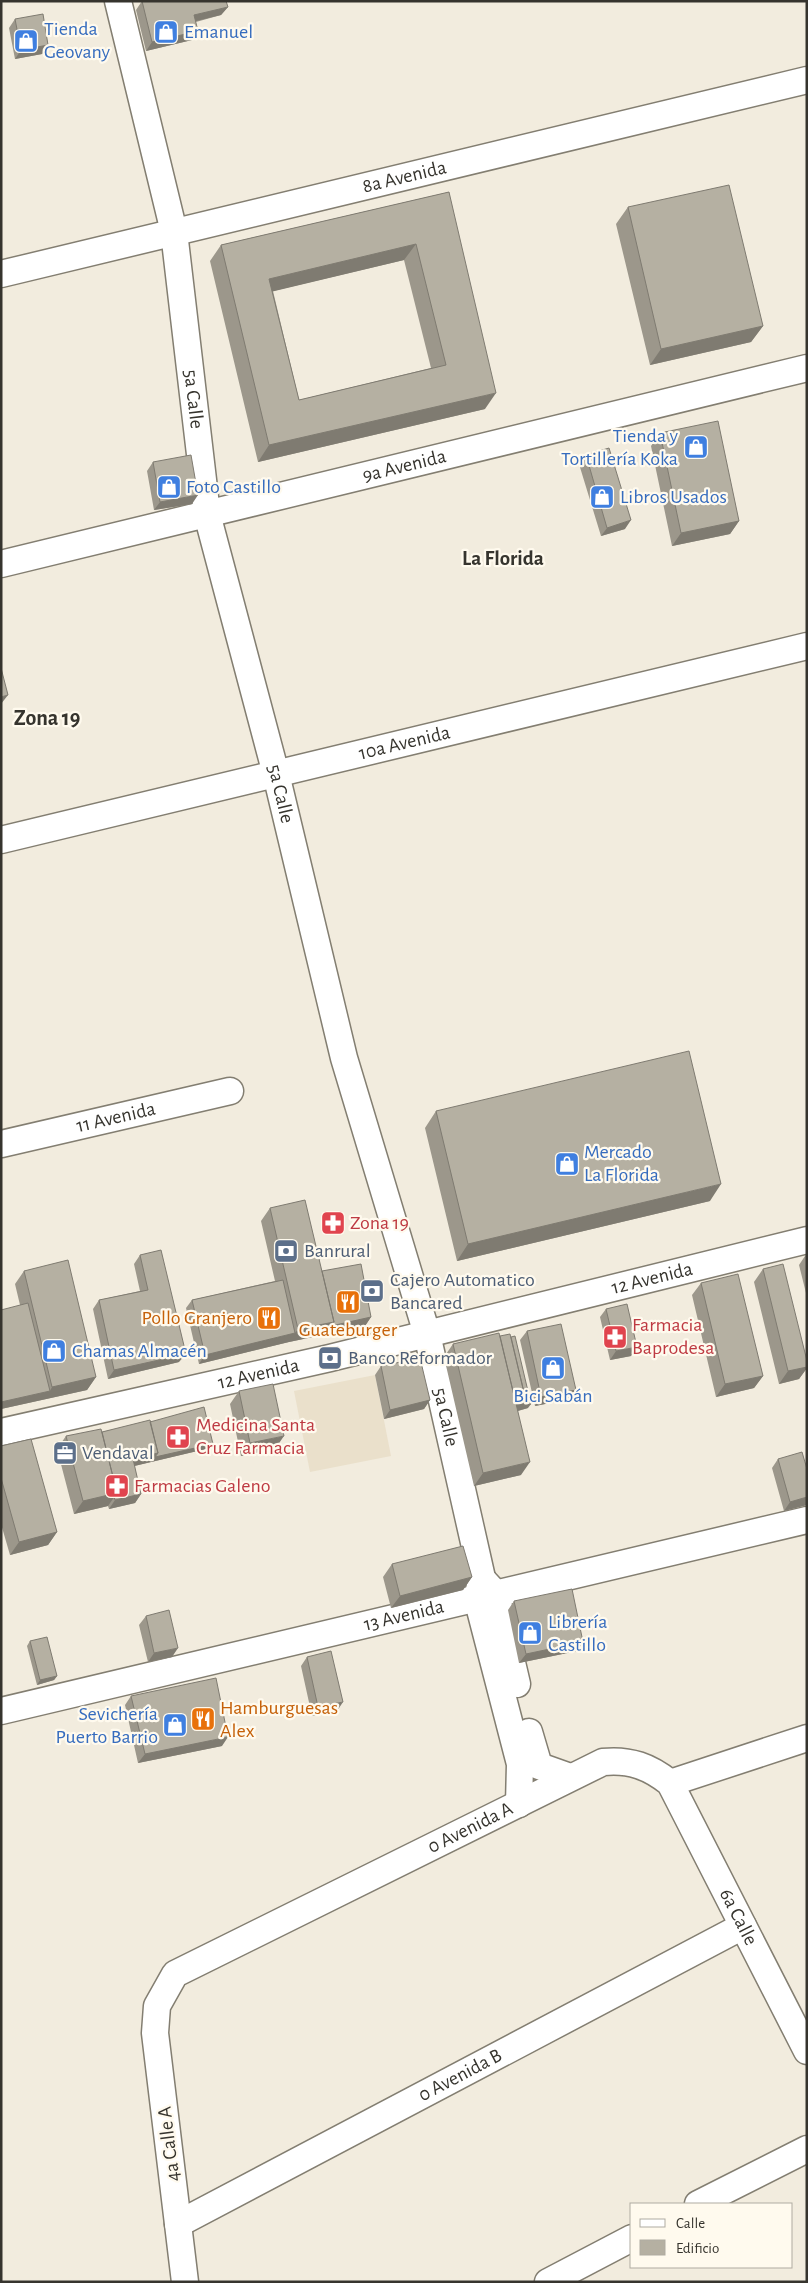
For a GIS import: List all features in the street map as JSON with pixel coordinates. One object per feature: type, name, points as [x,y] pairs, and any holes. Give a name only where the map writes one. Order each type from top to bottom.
[{"type":"street","name":"5a Calle","points":[[118,1],[174,232],[207,514],[276,774],[344,1058],[427,1334],[485,1590],[520,1764],[519,1804]]},
{"type":"street","name":"8a Avenida","points":[[1,274],[807,80]]},
{"type":"street","name":"9a Avenida","points":[[1,564],[807,368]]},
{"type":"street","name":"10a Avenida","points":[[1,840],[807,646]]},
{"type":"street","name":"11 Avenida","points":[[1,1144],[230,1091]]},
{"type":"street","name":"12 Avenida","points":[[1,1432],[427,1334],[807,1240]]},
{"type":"street","name":"13 Avenida","points":[[1,1711],[485,1590],[807,1520]]},
{"type":"street","name":"5a Calle","points":[[485,1590],[534,1758],[542,1768],[570,1777]]},
{"type":"street","points":[[670,1784],[807,1738]]},
{"type":"street","name":"0 Avenida A","points":[[158,2006],[175,1974],[603,1762],[620,1760],[656,1772],[670,1784]]},
{"type":"street","name":"6a Calle","points":[[670,1784],[807,2051]]},
{"type":"street","name":"0 Avenida B","points":[[178,2224],[743,1926]]},
{"type":"street","name":"4a Calle A","points":[[158,2006],[155,2033],[185,2282]]},
{"type":"street","points":[[700,2203],[807,2149]]},
{"type":"street","points":[[548,2282],[630,2239]]},
{"type":"shaded area","points":[[375,1375],[391,1456],[310,1472],[294,1391]]},
{"type":"building","name":"Emanuel","points":[[142,1],[226,1],[228,7],[194,15],[198,31],[152,42]]},
{"type":"building","points":[[43,14],[48,45],[21,50],[15,19]]},
{"type":"building","points":[[729,185],[763,326],[661,349],[628,207]]},
{"type":"building","points":[[449,192],[496,393],[269,445],[221,245]],"holes":[[[416,244],[446,365],[299,400],[269,279]]]},
{"type":"building","points":[[718,421],[739,521],[681,533],[660,433]]},
{"type":"building","points":[[609,448],[631,520],[607,528],[586,455]]},
{"type":"building","name":"Foto Castillo","points":[[191,455],[198,495],[160,502],[153,462]]},
{"type":"building","points":[[1,668],[8,695],[1,697]]},
{"type":"building","name":"Mercado La Florida","points":[[689,1051],[721,1184],[468,1244],[436,1111]]},
{"type":"building","name":"Banrural","points":[[305,1200],[334,1322],[298,1329],[270,1208]]},
{"type":"building","points":[[161,1250],[186,1354],[114,1370],[99,1300],[148,1290],[140,1255]]},
{"type":"building","name":"Chamas Almacén","points":[[68,1260],[96,1377],[52,1387],[24,1271]]},
{"type":"building","points":[[361,1264],[371,1317],[331,1326],[334,1322],[322,1271]]},
{"type":"building","points":[[783,1264],[807,1361],[807,1367],[788,1371],[763,1269]]},
{"type":"building","points":[[738,1274],[763,1376],[725,1384],[701,1283]]},
{"type":"building","points":[[283,1280],[295,1333],[205,1355],[192,1300]]},
{"type":"building","points":[[28,1303],[50,1391],[1,1402],[1,1310]]},
{"type":"building","points":[[627,1304],[637,1347],[616,1351],[606,1309]]},
{"type":"building","points":[[561,1324],[576,1390],[541,1397],[527,1331]]},
{"type":"building","points":[[499,1333],[530,1462],[483,1473],[453,1344]]},
{"type":"building","points":[[510,1334],[526,1401],[516,1404],[500,1336]]},
{"type":"building","points":[[515,1336],[531,1404],[523,1406],[526,1401],[511,1337]]},
{"type":"building","points":[[420,1358],[430,1400],[390,1410],[381,1366]]},
{"type":"building","points":[[273,1384],[284,1436],[250,1443],[239,1391]]},
{"type":"building","points":[[204,1407],[213,1444],[155,1457],[158,1453],[150,1422]]},
{"type":"building","points":[[150,1420],[158,1453],[133,1459],[141,1494],[115,1500],[114,1497],[117,1493],[102,1432]]},
{"type":"building","points":[[101,1429],[117,1493],[83,1501],[66,1436]]},
{"type":"building","points":[[31,1439],[57,1532],[19,1542],[1,1478],[1,1446]]},
{"type":"building","points":[[802,1452],[807,1469],[807,1497],[790,1502],[778,1459]]},
{"type":"building","points":[[463,1546],[472,1577],[400,1596],[392,1564]]},
{"type":"building","points":[[572,1589],[583,1642],[526,1654],[514,1601]]},
{"type":"building","points":[[169,1610],[178,1648],[154,1653],[146,1616]]},
{"type":"building","points":[[47,1637],[57,1676],[40,1680],[30,1641]]},
{"type":"building","points":[[331,1651],[343,1702],[318,1707],[307,1657]]},
{"type":"building","points":[[216,1678],[228,1737],[145,1754],[131,1696]]},
{"type":"place","name":"Emanuel","points":[[166,32]]},
{"type":"place","name":"Tienda Geovany","points":[[26,41]]},
{"type":"place","name":"Tienda y Tortillería Koka","points":[[696,447]]},
{"type":"place","name":"Foto Castillo","points":[[169,487]]},
{"type":"place","name":"Libros Usados","points":[[602,497]]},
{"type":"place","name":"Mercado La Florida","points":[[567,1164]]},
{"type":"place","name":"Zona 19","points":[[333,1223]]},
{"type":"place","name":"Banrural","points":[[286,1251]]},
{"type":"place","name":"Cajero Automatico Bancared","points":[[372,1291]]},
{"type":"place","name":"Guateburger","points":[[348,1302]]},
{"type":"place","name":"Pollo Granjero","points":[[269,1318]]},
{"type":"place","name":"Farmacia Baprodesa","points":[[615,1337]]},
{"type":"place","name":"Chamas Almacén","points":[[54,1351]]},
{"type":"place","name":"Banco Reformador","points":[[330,1358]]},
{"type":"place","name":"Bici Sabán","points":[[553,1368]]},
{"type":"place","name":"Medicina Santa Cruz Farmacia","points":[[178,1437]]},
{"type":"place","name":"Vendaval","points":[[65,1453]]},
{"type":"place","name":"Farmacias Galeno","points":[[117,1486]]},
{"type":"place","name":"Librería Castillo","points":[[530,1633]]},
{"type":"place","name":"Hamburguesas Alex","points":[[203,1719]]},
{"type":"place","name":"Sevichería Puerto Barrio","points":[[175,1725]]},
{"type":"district","name":"La Florida","points":[[503,558]]},
{"type":"district","name":"Zona 19","points":[[47,718]]}]
